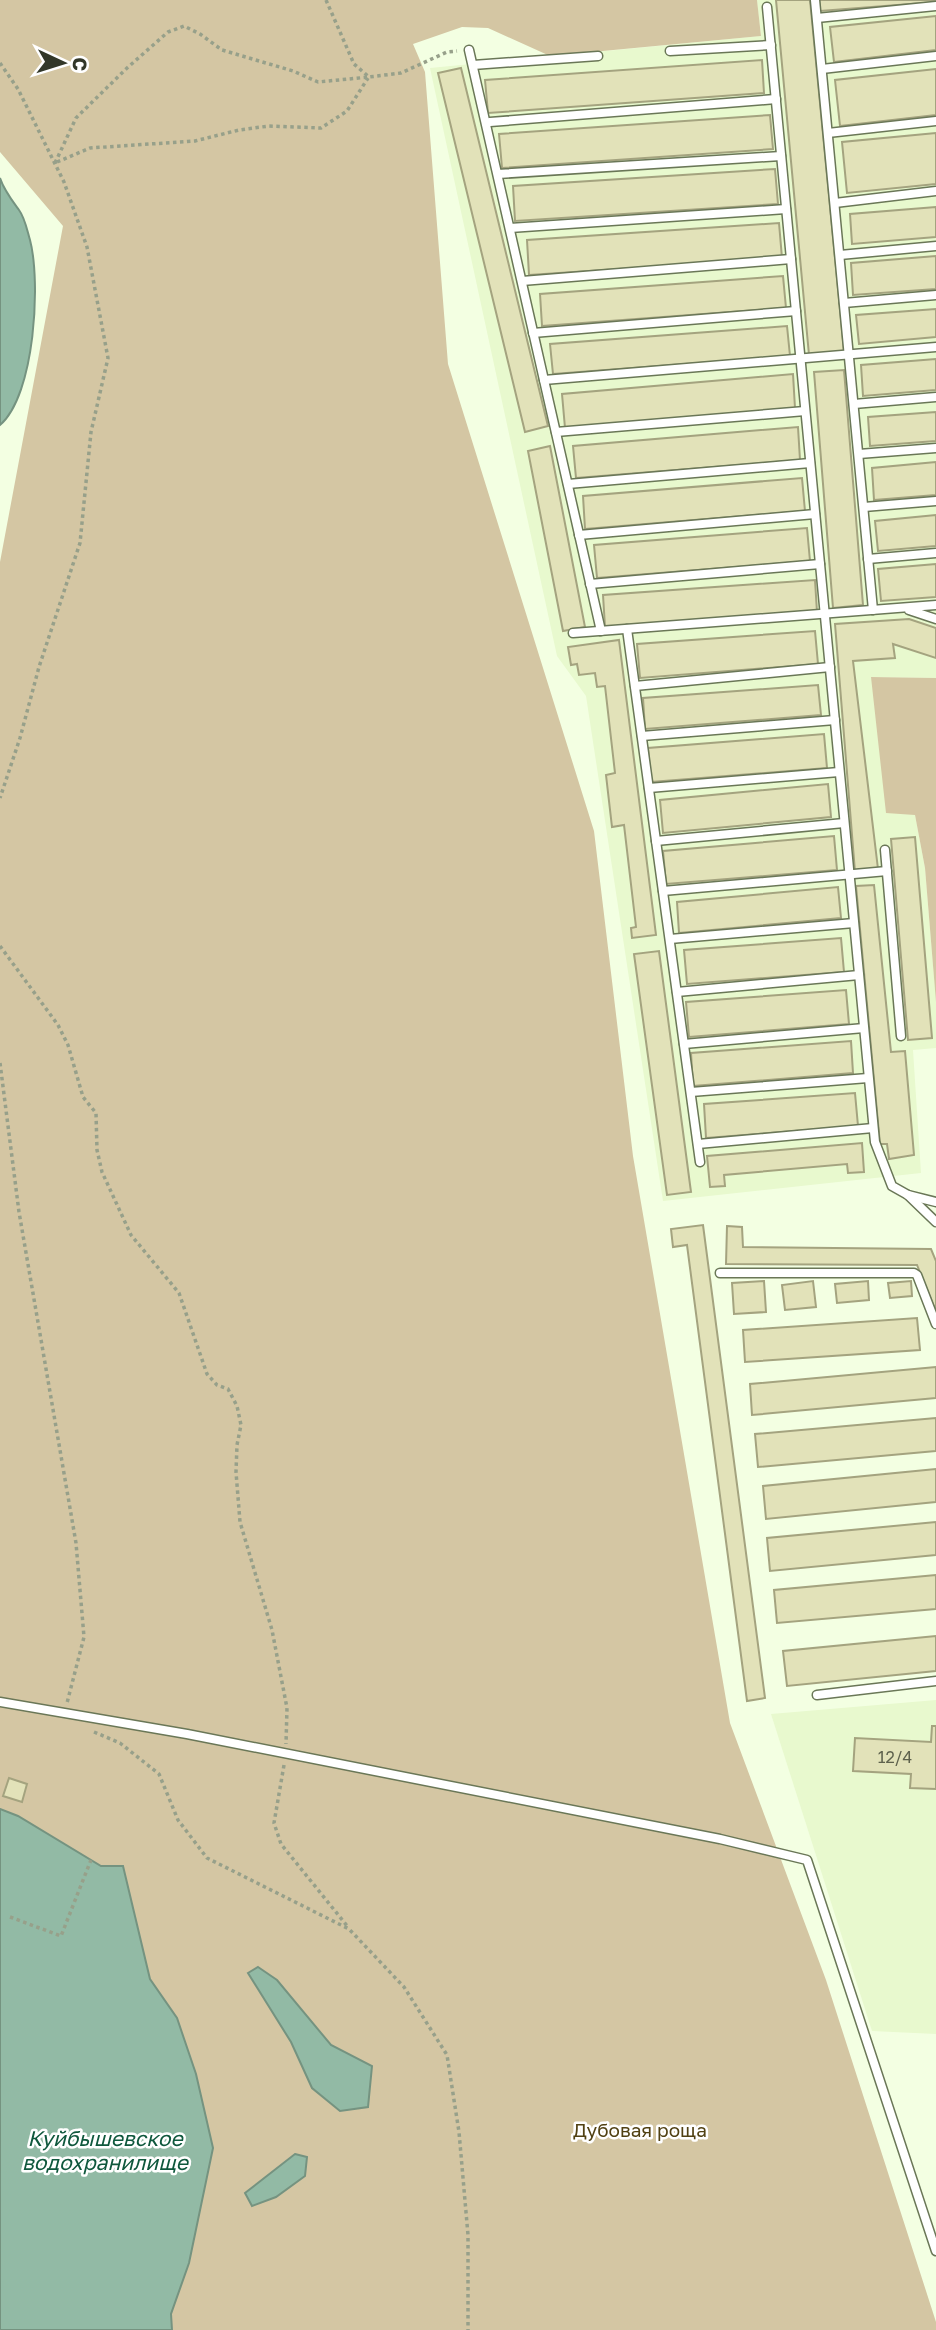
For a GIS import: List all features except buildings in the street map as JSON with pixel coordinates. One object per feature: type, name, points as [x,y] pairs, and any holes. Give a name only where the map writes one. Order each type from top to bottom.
[{"type":"lane","points":[[815,0],[873,610]]},
{"type":"lane","points":[[817,18],[936,6]]},
{"type":"lane","points":[[767,7],[873,1128],[875,1142],[892,1186],[908,1195],[936,1222]]},
{"type":"lane","points":[[670,51],[771,45]]},
{"type":"lane","points":[[469,50],[601,631]]},
{"type":"lane","points":[[473,65],[598,56]]},
{"type":"lane","points":[[822,69],[936,56]]},
{"type":"lane","points":[[490,122],[776,99]]},
{"type":"lane","points":[[828,133],[936,121]]},
{"type":"lane","points":[[498,174],[781,156]]},
{"type":"lane","points":[[835,203],[936,191]]},
{"type":"lane","points":[[510,229],[786,209]]},
{"type":"lane","points":[[840,255],[936,246]]},
{"type":"lane","points":[[522,281],[791,258]]},
{"type":"lane","points":[[844,303],[936,295]]},
{"type":"lane","points":[[533,333],[796,311]]},
{"type":"lane","points":[[544,380],[936,347]]},
{"type":"lane","points":[[854,404],[936,397]]},
{"type":"lane","points":[[556,432],[805,411]]},
{"type":"lane","points":[[859,454],[936,448]]},
{"type":"lane","points":[[568,484],[810,463]]},
{"type":"lane","points":[[864,507],[936,501]]},
{"type":"lane","points":[[579,535],[815,514]]},
{"type":"lane","points":[[868,559],[936,553]]},
{"type":"lane","points":[[590,584],[820,564]]},
{"type":"lane","points":[[573,633],[936,605]]},
{"type":"lane","points":[[903,608],[936,619]]},
{"type":"lane","points":[[627,629],[700,1162]]},
{"type":"lane","points":[[635,686],[830,667]]},
{"type":"lane","points":[[642,736],[835,720]]},
{"type":"lane","points":[[649,788],[839,772]]},
{"type":"lane","points":[[656,841],[844,824]]},
{"type":"lane","points":[[886,850],[901,1036]]},
{"type":"lane","points":[[663,891],[887,871]]},
{"type":"lane","points":[[670,939],[854,923]]},
{"type":"lane","points":[[677,992],[859,975]]},
{"type":"lane","points":[[684,1044],[864,1028]]},
{"type":"lane","points":[[691,1092],[868,1078]]},
{"type":"lane","points":[[698,1144],[873,1128]]},
{"type":"lane","points":[[908,1195],[936,1202]]},
{"type":"lane","points":[[720,1273],[914,1273],[936,1324]]},
{"type":"lane","points":[[817,1695],[936,1681]]},
{"type":"lane","points":[[0,1702],[286,1754],[720,1839],[807,1860],[936,2251]]},
{"type":"path","points":[[326,0],[354,64],[369,77]]},
{"type":"path","points":[[55,163],[76,118],[168,32],[184,26],[222,50],[293,71],[318,82],[401,73],[447,52],[469,50]]},
{"type":"path","points":[[0,62],[18,89],[55,163],[87,247],[108,358],[91,432],[80,543],[0,798]]},
{"type":"path","points":[[55,163],[90,148],[184,142],[269,126],[321,128],[346,111],[369,77]]},
{"type":"path","points":[[0,946],[58,1026],[68,1045],[83,1097],[96,1113],[97,1150],[102,1171],[131,1235],[179,1293],[207,1374],[217,1385],[228,1389],[237,1406],[241,1425],[236,1472],[240,1522],[272,1630],[287,1708],[286,1754],[274,1823],[281,1844],[349,1929],[404,1987],[447,2055],[468,2235],[468,2330]]},
{"type":"path","points":[[0,1063],[19,1212],[76,1543],[84,1637],[64,1712]]},
{"type":"path","points":[[86,1728],[120,1743],[159,1774],[178,1820],[207,1858],[349,1929]]},
{"type":"path","points":[[10,1917],[61,1936],[91,1860]]},
{"type":"shaded area","points":[[757,0],[936,0],[936,678],[871,677],[915,815],[925,868],[936,1002],[936,1048],[913,1050],[921,1173],[663,1201],[586,696],[557,656],[430,68],[761,36]]},
{"type":"shaded area","points":[[936,1700],[936,2034],[872,2031],[771,1714]]},
{"type":"green space","name":"Дубовая роща","points":[[0,0],[757,0],[761,36],[550,56],[488,28],[462,27],[413,44],[425,72],[448,364],[594,831],[633,1156],[730,1723],[826,1980],[936,2322],[936,2330],[172,2330],[171,2314],[189,2263],[213,2148],[196,2074],[177,2018],[150,1979],[123,1866],[101,1866],[18,1816],[0,1809],[0,562],[63,226],[0,152]],"holes":[[[277,1980],[331,2045],[372,2066],[367,2107],[312,2088],[291,2042]]]},
{"type":"green space","points":[[871,677],[936,678],[936,1002],[925,868],[915,815],[886,813]]},
{"type":"water","points":[[0,178],[26,224],[33,259],[35,309],[28,364],[21,389],[12,410],[0,425]]},
{"type":"water","name":"Куйбышевское водохранилище","points":[[0,1809],[18,1816],[101,1866],[123,1866],[150,1979],[177,2018],[196,2074],[213,2148],[189,2263],[171,2314],[172,2330],[0,2330]]},
{"type":"water","points":[[258,1967],[277,1980],[331,2045],[372,2066],[368,2107],[340,2111],[312,2088],[291,2042],[248,1973]]},
{"type":"water","points":[[295,2154],[307,2157],[305,2176],[276,2197],[252,2206],[245,2193]]}]
